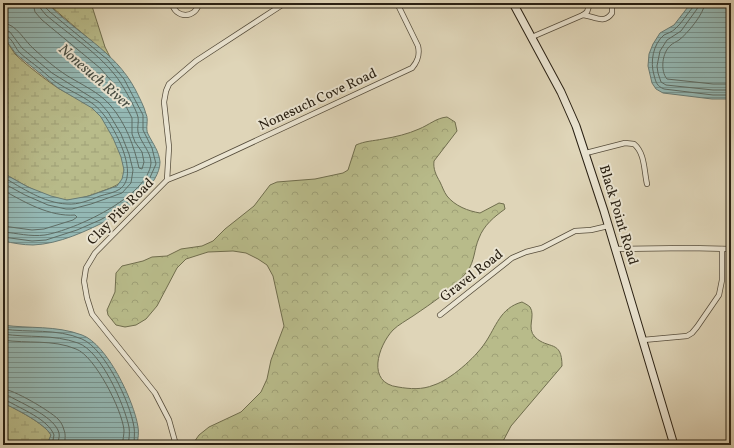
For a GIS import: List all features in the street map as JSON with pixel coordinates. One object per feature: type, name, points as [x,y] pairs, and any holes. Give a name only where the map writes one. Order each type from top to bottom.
[{"type":"main road","name":"Black Point Road","points":[[513,3],[569,109],[586,154],[616,249],[674,445]]},
{"type":"street","points":[[172,3],[175,11],[185,16],[195,12],[199,3]]},
{"type":"street","name":"Clay Pits Road","points":[[176,445],[167,415],[155,393],[92,314],[84,281],[86,268],[95,253],[167,180],[169,147],[164,102],[169,84],[196,62],[285,3]]},
{"type":"street","name":"Nonesuch Cove Road","points":[[167,180],[202,166],[412,68],[420,53],[397,3]]},
{"type":"street","points":[[532,37],[583,15],[587,12],[590,3]]},
{"type":"street","points":[[583,15],[591,16],[598,20],[606,19],[612,12],[612,3]]},
{"type":"street","points":[[586,154],[625,143],[634,144],[639,150],[647,184]]},
{"type":"street","name":"Gravel Road","points":[[440,315],[512,258],[542,248],[576,230],[591,230],[608,226]]},
{"type":"street","points":[[616,249],[731,249]]},
{"type":"street","points":[[643,340],[687,336],[692,333],[717,299],[721,290],[722,249]]},
{"type":"green space","points":[[47,3],[91,3],[105,47],[110,57]]},
{"type":"green space","points":[[3,36],[15,54],[30,67],[58,88],[89,105],[98,113],[113,136],[121,154],[124,174],[119,183],[109,189],[83,197],[62,200],[35,191],[3,173]]},
{"type":"green space","points":[[447,117],[455,122],[457,131],[434,161],[434,169],[446,194],[450,200],[458,205],[475,212],[480,213],[499,203],[504,204],[505,209],[493,218],[481,233],[477,242],[472,264],[461,279],[442,296],[393,330],[383,345],[378,363],[378,371],[382,379],[388,384],[412,389],[430,387],[462,368],[481,349],[499,319],[508,309],[522,302],[526,304],[532,311],[532,333],[540,341],[557,348],[560,352],[562,366],[511,426],[501,445],[192,445],[199,435],[209,427],[241,412],[261,392],[267,379],[271,360],[284,326],[273,276],[267,265],[246,253],[233,251],[208,252],[186,259],[177,268],[157,306],[146,319],[136,325],[125,327],[116,325],[108,315],[107,310],[115,292],[116,273],[122,266],[143,261],[152,257],[167,256],[181,249],[202,246],[213,241],[225,229],[254,206],[270,185],[277,182],[315,179],[343,173],[348,170],[356,145],[406,134],[439,119]]},
{"type":"green space","points":[[3,403],[29,417],[47,430],[51,435],[47,445],[3,445]]},
{"type":"water","name":"Nonesuch River","points":[[3,3],[47,3],[117,64],[127,76],[143,105],[147,116],[147,132],[157,151],[160,162],[159,170],[149,188],[125,210],[82,232],[43,244],[26,245],[3,241],[3,173],[28,187],[51,196],[67,200],[89,196],[117,186],[122,179],[124,170],[121,157],[113,138],[101,117],[92,108],[58,88],[16,54],[3,36]]},
{"type":"water","points":[[691,3],[731,3],[731,99],[712,99],[663,93],[656,89],[652,83],[648,66],[649,54],[653,44],[660,33],[674,25]]},
{"type":"water","points":[[3,325],[52,328],[82,335],[91,340],[110,361],[125,389],[138,427],[137,445],[47,445],[51,435],[47,430],[29,417],[3,403]]}]
